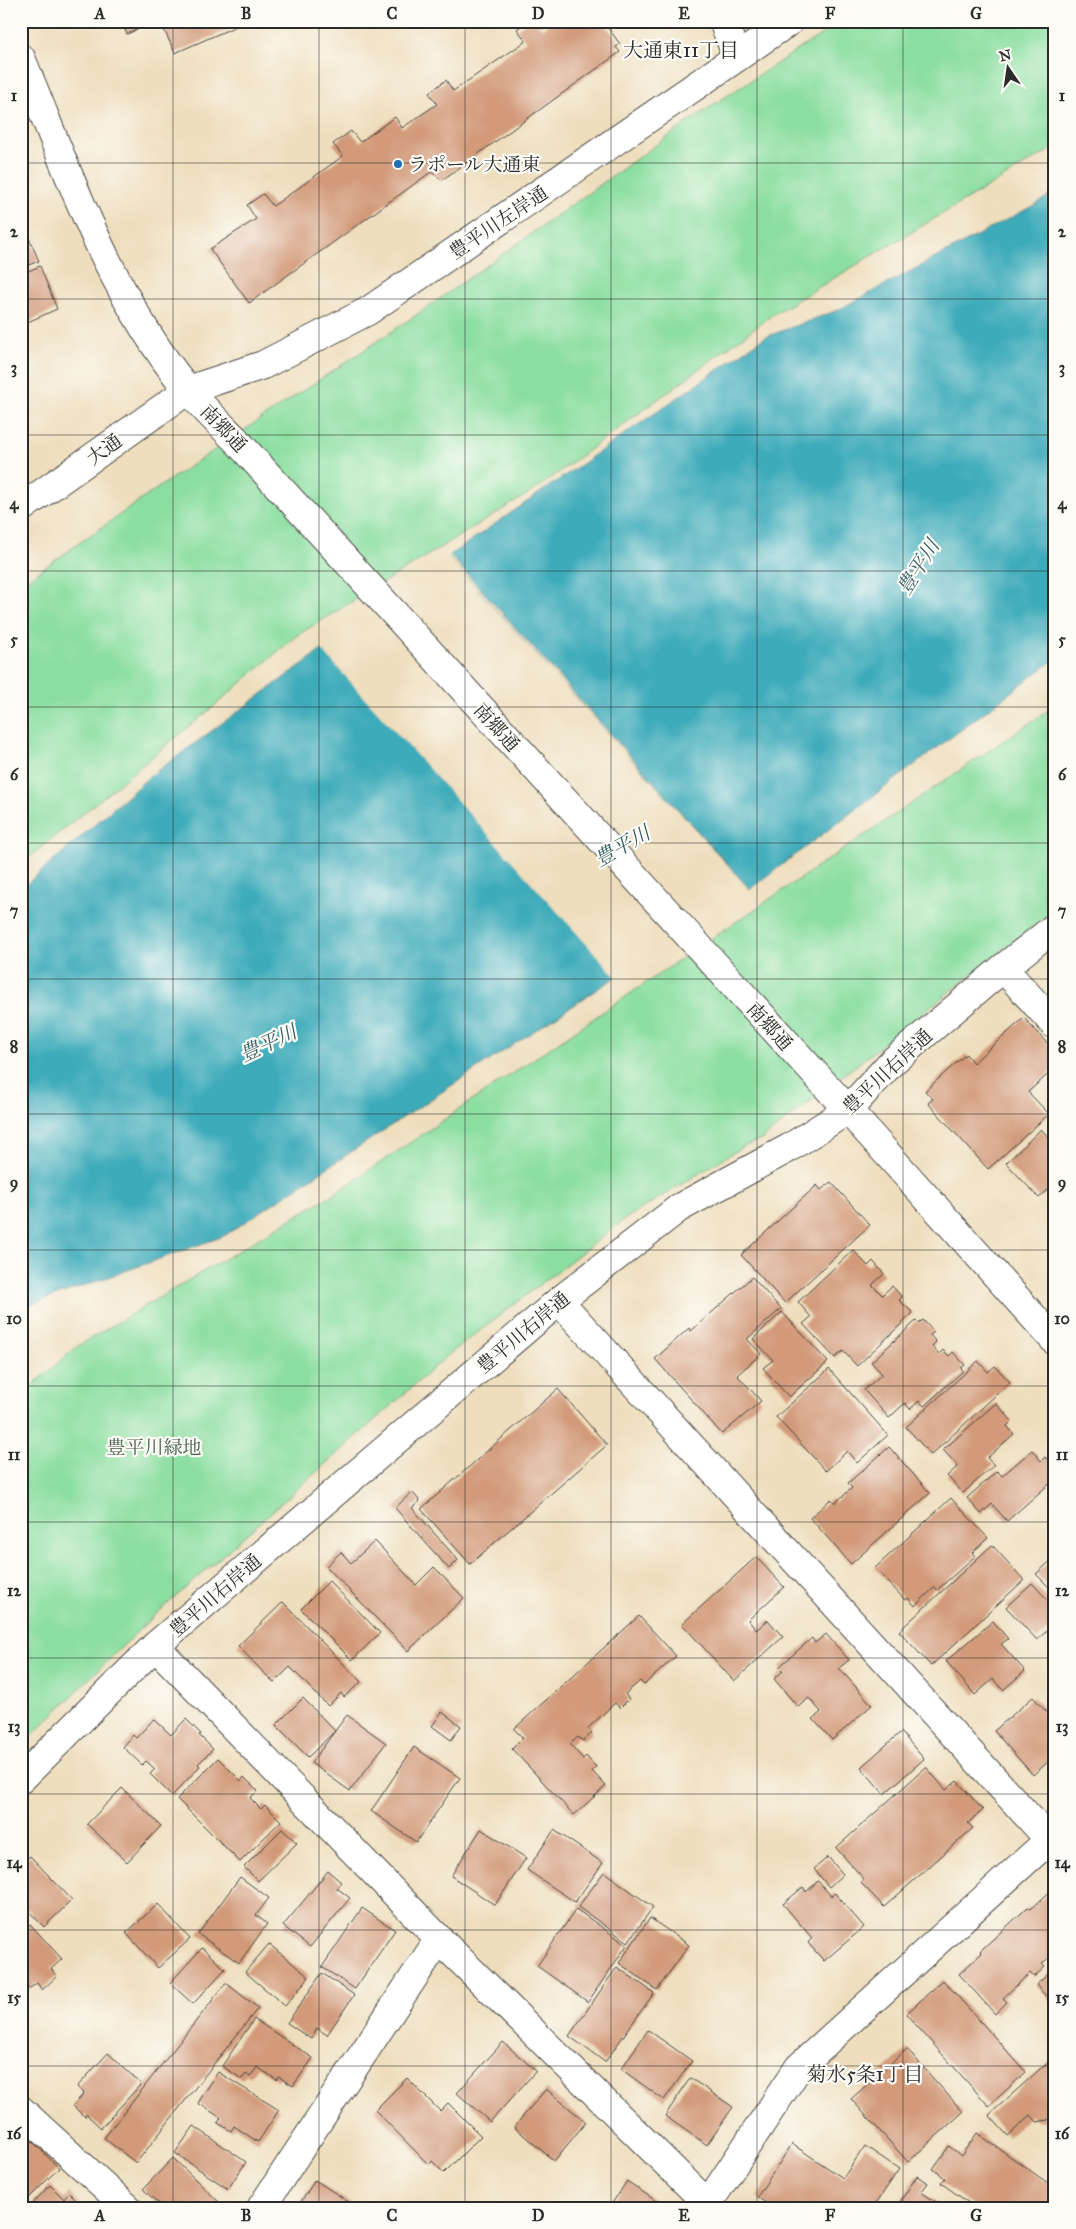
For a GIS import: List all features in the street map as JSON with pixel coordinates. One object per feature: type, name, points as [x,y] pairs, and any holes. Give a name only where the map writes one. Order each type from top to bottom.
[{"type":"street","points":[[723,21],[738,57]]},
{"type":"street","name":"豊平川左岸通","points":[[188,390],[263,364],[368,311],[790,21]]},
{"type":"street","name":"南郷通","points":[[21,58],[88,220],[120,284],[154,343],[188,390],[235,439],[848,1110],[1055,1341]]},
{"type":"street","name":"大通","points":[[21,508],[188,390]]},
{"type":"street","name":"豊平川右岸通","points":[[21,1779],[156,1646],[559,1301],[679,1208],[789,1148],[848,1110],[892,1062],[1003,968],[1055,927]]},
{"type":"street","points":[[1003,968],[1055,1025]]},
{"type":"street","points":[[156,1646],[439,1939],[708,2206],[799,2067],[1052,1843],[559,1301]]},
{"type":"street","points":[[261,2208],[439,1939]]},
{"type":"street","points":[[21,2110],[128,2208]]},
{"type":"green space","points":[[842,21],[1055,21],[1055,147],[772,315],[536,489],[296,636],[206,713],[21,864],[21,584],[165,483],[421,312],[704,111]]},
{"type":"green space","name":"豊平川緑地","points":[[1055,706],[1055,909],[761,1140],[742,1147],[625,1219],[447,1356],[144,1625],[21,1746],[21,1395],[78,1346],[340,1190]]},
{"type":"water","name":"豊平川","points":[[1055,191],[1055,659],[750,889],[450,555],[765,337],[838,310],[1038,203]]},
{"type":"water","name":"豊平川","points":[[448,557],[749,889],[224,1236],[21,1308],[21,889],[149,777]]},
{"type":"pier","points":[[446,555],[751,891],[618,979],[320,648]]},
{"type":"building","points":[[121,21],[156,21],[127,34]]},
{"type":"building","points":[[160,21],[248,21],[175,53]]},
{"type":"building","name":"ラポール大通東","points":[[528,21],[535,21],[542,29],[553,21],[603,21],[620,44],[616,47],[620,52],[442,180],[431,172],[249,303],[210,249],[256,219],[247,205],[263,194],[273,206],[343,156],[333,144],[351,131],[360,142],[395,117],[402,128],[437,104],[429,93],[446,80],[453,91],[526,41],[517,29]]},
{"type":"building","points":[[21,220],[39,261],[21,268]]},
{"type":"building","points":[[40,266],[57,309],[21,325],[21,274]]},
{"type":"building","points":[[1024,1018],[1055,1052],[1055,1068],[1028,1092],[1049,1114],[988,1169],[928,1103],[933,1099],[925,1091],[966,1054],[973,1063]]},
{"type":"building","points":[[1041,1129],[1055,1144],[1055,1183],[1039,1198],[1006,1163]]},
{"type":"building","points":[[831,1182],[870,1225],[785,1303],[741,1255],[817,1185],[821,1190]]},
{"type":"building","points":[[853,1250],[868,1266],[873,1261],[884,1274],[872,1285],[882,1295],[892,1286],[902,1297],[899,1300],[913,1313],[857,1366],[843,1351],[835,1358],[803,1324],[811,1317],[798,1302]]},
{"type":"building","points":[[752,1277],[781,1309],[747,1339],[761,1354],[737,1375],[761,1401],[722,1434],[655,1359],[689,1328],[691,1331]]},
{"type":"building","points":[[782,1312],[828,1362],[789,1397],[763,1368],[773,1360],[753,1339]]},
{"type":"building","points":[[923,1320],[934,1332],[930,1335],[936,1342],[932,1346],[939,1354],[943,1350],[949,1356],[953,1352],[965,1365],[961,1368],[963,1371],[924,1406],[919,1401],[910,1409],[905,1403],[889,1418],[864,1390],[882,1374],[871,1362],[916,1321],[918,1323]]},
{"type":"building","points":[[978,1361],[988,1372],[995,1366],[1010,1382],[931,1455],[906,1427]]},
{"type":"building","points":[[829,1369],[888,1435],[857,1463],[847,1451],[826,1471],[776,1417]]},
{"type":"building","points":[[558,1389],[607,1445],[470,1564],[421,1509]]},
{"type":"building","points":[[996,1403],[1012,1421],[1007,1426],[1014,1434],[987,1458],[994,1465],[963,1493],[947,1476],[958,1466],[943,1450]]},
{"type":"building","points":[[889,1447],[930,1493],[851,1564],[810,1518],[831,1499],[835,1503],[852,1488],[848,1483]]},
{"type":"building","points":[[1032,1450],[1041,1461],[1045,1457],[1055,1468],[1055,1479],[1007,1521],[992,1504],[981,1514],[967,1498],[997,1471],[1002,1476]]},
{"type":"building","points":[[412,1492],[420,1501],[412,1508],[458,1560],[449,1569],[395,1508]]},
{"type":"building","points":[[951,1498],[988,1538],[972,1553],[975,1556],[937,1590],[935,1587],[915,1606],[908,1598],[905,1600],[875,1568]]},
{"type":"building","points":[[375,1541],[416,1585],[434,1567],[464,1598],[408,1651],[326,1566],[341,1552],[351,1563]]},
{"type":"building","points":[[992,1545],[1024,1580],[931,1666],[899,1631]]},
{"type":"building","points":[[756,1557],[784,1587],[748,1620],[756,1630],[768,1620],[783,1637],[734,1681],[682,1624]]},
{"type":"building","points":[[1055,1557],[1055,1593],[1036,1574]]},
{"type":"building","points":[[329,1581],[380,1633],[352,1660],[301,1609]]},
{"type":"building","points":[[1032,1583],[1055,1608],[1055,1623],[1037,1640],[1006,1607]]},
{"type":"building","points":[[283,1602],[361,1682],[344,1697],[341,1693],[328,1706],[290,1667],[274,1683],[238,1646]]},
{"type":"building","points":[[639,1616],[676,1656],[644,1685],[640,1681],[625,1694],[629,1699],[620,1708],[615,1703],[588,1728],[592,1733],[583,1741],[578,1737],[570,1744],[583,1759],[586,1756],[596,1767],[592,1771],[606,1786],[574,1815],[512,1749],[523,1738],[514,1729]]},
{"type":"building","points":[[993,1621],[1008,1639],[1001,1644],[1025,1671],[1003,1690],[993,1679],[975,1695],[946,1661]]},
{"type":"building","points":[[826,1634],[849,1660],[839,1668],[872,1705],[832,1740],[813,1719],[821,1712],[809,1698],[798,1707],[774,1679],[783,1671],[779,1667],[812,1638],[815,1643]]},
{"type":"building","points":[[1033,1697],[1055,1721],[1055,1756],[1033,1775],[994,1731]]},
{"type":"building","points":[[303,1698],[335,1731],[308,1757],[276,1725]]},
{"type":"building","points":[[442,1712],[461,1726],[451,1740],[432,1726]]},
{"type":"building","points":[[347,1715],[386,1743],[350,1791],[311,1763]]},
{"type":"building","points":[[154,1719],[171,1735],[186,1719],[213,1749],[172,1796],[150,1774],[155,1769],[146,1761],[142,1765],[123,1747],[133,1735],[136,1738]]},
{"type":"building","points":[[901,1732],[924,1759],[884,1794],[861,1767]]},
{"type":"building","points":[[414,1747],[460,1778],[416,1842],[371,1811]]},
{"type":"building","points":[[218,1758],[241,1781],[244,1777],[258,1791],[250,1798],[261,1809],[265,1805],[281,1821],[240,1862],[177,1799]]},
{"type":"building","points":[[926,1767],[946,1790],[957,1781],[983,1810],[968,1823],[973,1828],[884,1907],[861,1883],[864,1879],[836,1848]]},
{"type":"building","points":[[122,1788],[161,1826],[127,1862],[87,1824]]},
{"type":"building","points":[[282,1829],[297,1843],[258,1881],[244,1867]]},
{"type":"building","points":[[481,1829],[526,1858],[495,1905],[451,1876]]},
{"type":"building","points":[[554,1830],[603,1863],[575,1902],[527,1870]]},
{"type":"building","points":[[30,1856],[72,1900],[44,1927],[21,1903],[21,1864]]},
{"type":"building","points":[[828,1857],[843,1874],[829,1887],[814,1869]]},
{"type":"building","points":[[328,1871],[341,1882],[337,1888],[350,1898],[310,1947],[283,1926]]},
{"type":"building","points":[[604,1872],[653,1907],[628,1942],[578,1907]]},
{"type":"building","points":[[240,1877],[269,1898],[256,1915],[267,1924],[239,1963],[198,1934]]},
{"type":"building","points":[[818,1881],[831,1896],[835,1893],[864,1927],[824,1961],[808,1943],[812,1938],[783,1904],[803,1887],[806,1892]]},
{"type":"building","points":[[1053,1889],[1055,1892],[1055,1952],[1042,1964],[1045,1967],[1034,1977],[1030,1973],[1003,1998],[1007,2002],[995,2014],[959,1974],[982,1953],[980,1951],[1028,1907],[1031,1909]]},
{"type":"building","points":[[158,1904],[190,1939],[158,1968],[126,1933]]},
{"type":"building","points":[[362,1908],[395,1930],[355,1989],[322,1967]]},
{"type":"building","points":[[576,1909],[627,1945],[588,2002],[537,1966]]},
{"type":"building","points":[[650,1918],[689,1945],[657,1990],[619,1963]]},
{"type":"building","points":[[30,1924],[62,1959],[51,1969],[57,1976],[42,1990],[37,1983],[29,1989],[21,1981],[21,1932]]},
{"type":"building","points":[[269,1944],[309,1977],[285,2006],[245,1972]]},
{"type":"building","points":[[202,1948],[225,1969],[193,2004],[170,1983]]},
{"type":"building","points":[[617,1967],[654,1993],[605,2062],[569,2036]]},
{"type":"building","points":[[1055,1968],[1055,2006],[1036,1985]]},
{"type":"building","points":[[322,1973],[354,1995],[327,2035],[317,2028],[311,2039],[287,2023]]},
{"type":"building","points":[[943,1980],[1026,2072],[989,2106],[906,2014]]},
{"type":"building","points":[[226,1983],[258,2008],[136,2163],[104,2138]]},
{"type":"building","points":[[254,2019],[313,2058],[293,2086],[279,2077],[277,2080],[257,2067],[250,2077],[246,2074],[242,2079],[222,2066]]},
{"type":"building","points":[[648,2030],[692,2061],[664,2100],[621,2069]]},
{"type":"building","points":[[503,2042],[536,2071],[490,2122],[457,2093]]},
{"type":"building","points":[[907,2049],[963,2112],[908,2162],[851,2099]]},
{"type":"building","points":[[108,2053],[141,2084],[101,2128],[86,2114],[85,2117],[73,2106],[84,2093],[77,2087]]},
{"type":"building","points":[[1049,2061],[1055,2067],[1055,2113],[1048,2120],[1037,2122],[1031,2115],[1008,2136],[989,2115]]},
{"type":"building","points":[[218,2072],[279,2110],[258,2142],[234,2126],[231,2131],[218,2123],[221,2118],[198,2103]]},
{"type":"building","points":[[407,2078],[440,2111],[448,2103],[481,2136],[444,2173],[432,2161],[429,2165],[375,2110]]},
{"type":"building","points":[[690,2078],[733,2107],[707,2145],[665,2116]]},
{"type":"building","points":[[546,2089],[586,2122],[554,2161],[514,2127]]},
{"type":"building","points":[[194,2126],[246,2162],[228,2189],[175,2153]]},
{"type":"building","points":[[977,2133],[1055,2188],[1055,2208],[976,2208],[941,2183],[945,2178],[933,2169],[949,2146],[961,2156]]},
{"type":"building","points":[[28,2137],[59,2168],[21,2206],[21,2144]]},
{"type":"building","points":[[792,2144],[843,2178],[865,2146],[899,2169],[873,2208],[767,2208],[769,2205],[757,2197]]},
{"type":"building","points":[[173,2158],[220,2203],[216,2208],[163,2208],[143,2189]]},
{"type":"building","points":[[917,2176],[928,2183],[921,2192],[945,2208],[896,2208]]},
{"type":"building","points":[[315,2180],[358,2208],[297,2208]]},
{"type":"building","points":[[627,2181],[666,2208],[609,2208]]},
{"type":"building","points":[[50,2185],[64,2199],[69,2193],[84,2208],[28,2208]]},
{"type":"place","name":"ラポール大通東","points":[[398,164]]},
{"type":"district","name":"大通東11丁目","points":[[681,50]]},
{"type":"district","name":"菊水5条1丁目","points":[[865,2074]]}]
